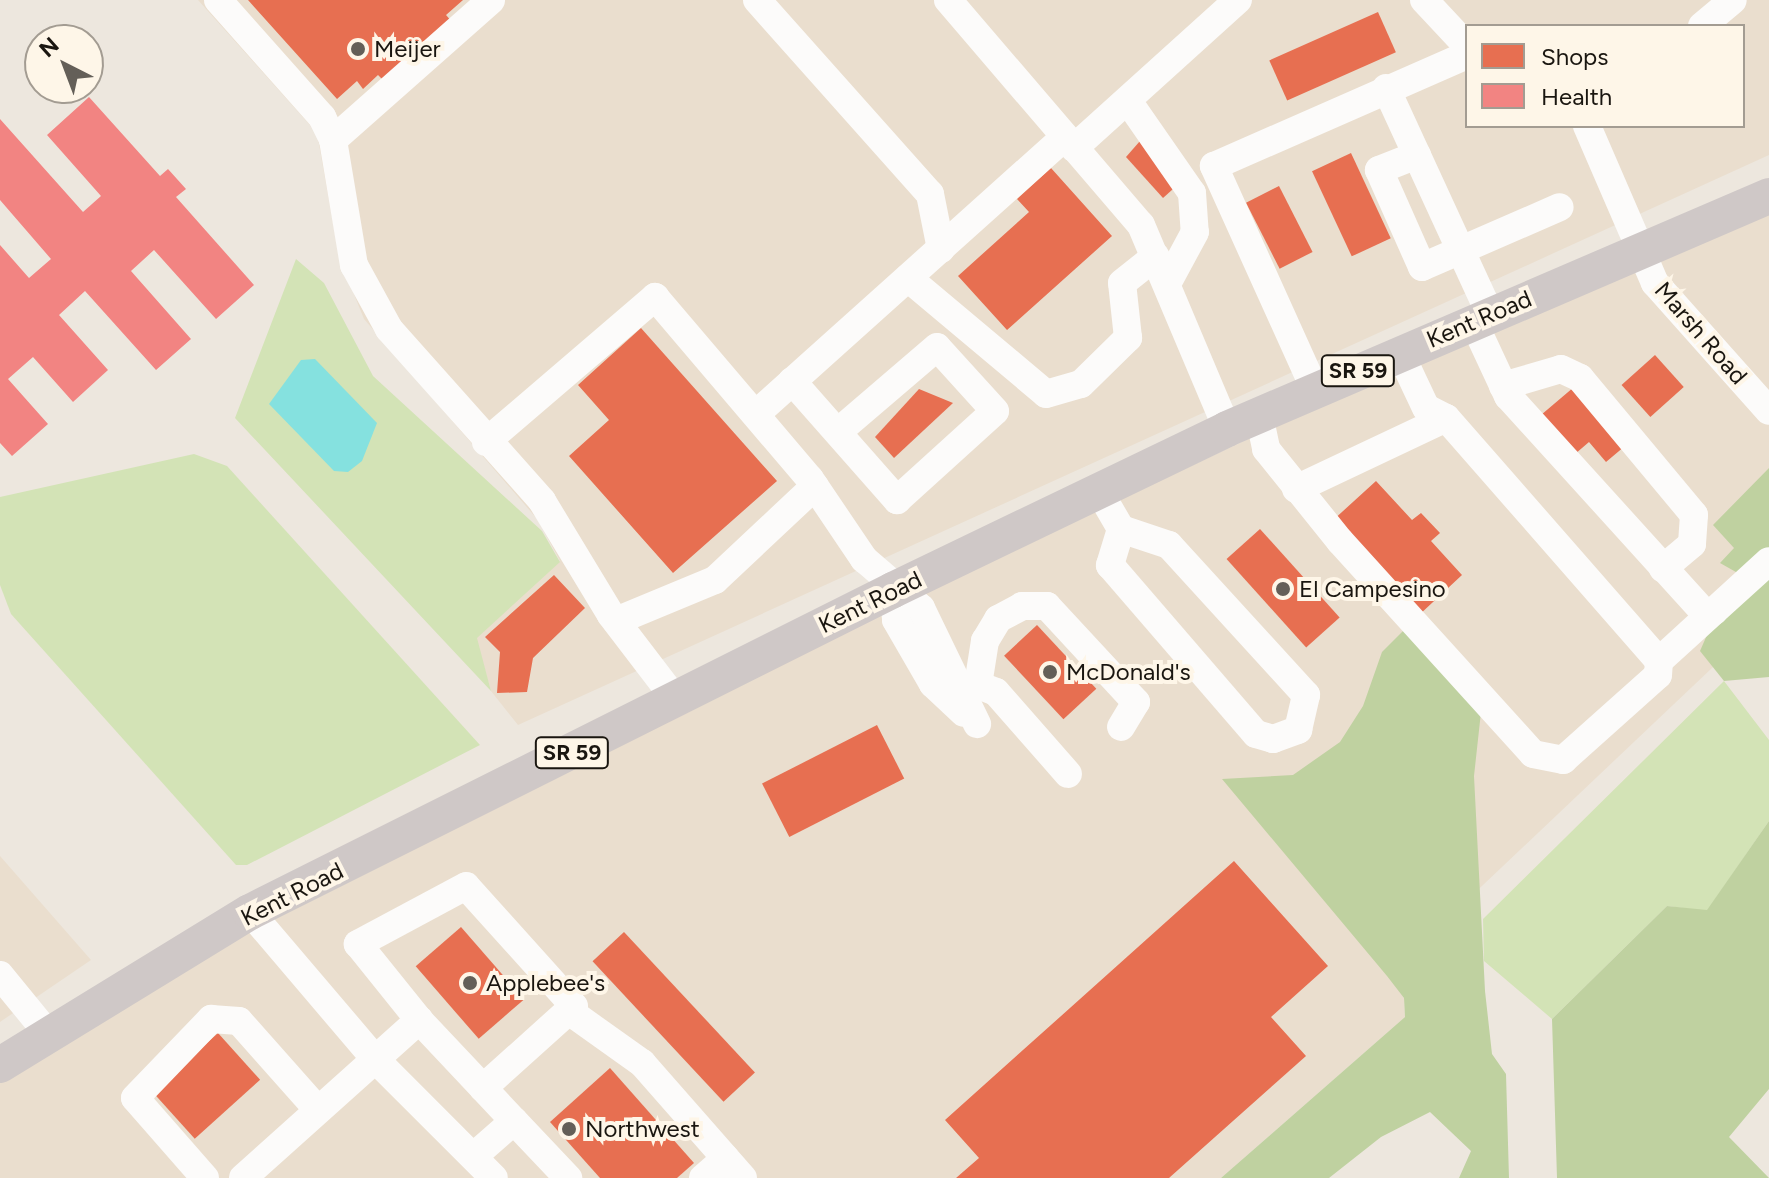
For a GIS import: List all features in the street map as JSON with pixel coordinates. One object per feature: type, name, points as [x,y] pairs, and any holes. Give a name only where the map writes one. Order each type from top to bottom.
[{"type":"main road","name":"Kent Road","points":[[0,1065],[250,912],[893,590],[1243,422],[1769,196]]},
{"type":"street","points":[[218,0],[322,117],[333,140],[354,265],[370,298],[422,372],[542,501],[616,621],[676,700]]},
{"type":"street","points":[[333,140],[491,0]]},
{"type":"street","points":[[757,0],[930,194],[937,205],[933,236],[941,249]]},
{"type":"street","points":[[756,414],[941,249],[1070,142],[1128,101],[1238,0]]},
{"type":"street","points":[[1424,0],[1465,44]]},
{"type":"street","points":[[1704,24],[1733,0]]},
{"type":"street","points":[[953,2],[1141,225],[1167,284],[1243,422],[1296,489],[1533,754],[1563,760],[1658,675],[1659,661],[1769,561]]},
{"type":"street","points":[[1315,390],[1214,166],[1465,56]]},
{"type":"street","points":[[1386,88],[1461,250],[1503,386],[1703,611],[1714,611]]},
{"type":"street","points":[[1128,101],[1192,193],[1195,232],[1167,284]]},
{"type":"street","name":"Marsh Road","points":[[1588,128],[1640,250],[1664,296],[1769,411]]},
{"type":"street","points":[[1417,155],[1379,170],[1422,267],[1560,207]]},
{"type":"street","points":[[908,278],[1046,394],[1081,384],[1128,338],[1122,283],[1156,256]]},
{"type":"street","points":[[486,442],[655,297],[815,486],[893,590],[921,608],[968,686],[977,724],[933,684],[896,620],[893,590]]},
{"type":"street","points":[[792,381],[897,500],[995,411],[937,347],[839,431]]},
{"type":"street","points":[[1400,353],[1426,408],[1446,418],[1659,661]]},
{"type":"street","points":[[1503,386],[1561,369],[1580,378],[1694,515],[1692,544],[1663,568]]},
{"type":"street","points":[[1296,489],[1446,418]]},
{"type":"street","points":[[616,621],[715,580],[815,486]]},
{"type":"street","points":[[1099,491],[1121,529],[1169,545],[1306,695],[1298,730],[1273,739],[1256,734],[1110,565],[1121,529]]},
{"type":"street","points":[[968,686],[985,641],[998,619],[1022,606],[1047,606],[1136,702],[1121,727]]},
{"type":"street","points":[[968,686],[996,692],[1068,774]]},
{"type":"street","points":[[483,1088],[574,1006],[466,886],[358,944],[419,1020],[514,1121],[568,1178]]},
{"type":"street","points":[[250,912],[375,1059],[494,1178]]},
{"type":"street","points":[[0,975],[49,1035]]},
{"type":"street","points":[[569,1011],[642,1063],[734,1168],[703,1178]]},
{"type":"street","points":[[205,1178],[135,1098],[211,1019],[239,1021],[318,1110]]},
{"type":"street","points":[[243,1178],[419,1020]]},
{"type":"street","points":[[474,1156],[514,1121]]},
{"type":"shaded area","points":[[198,0],[1769,0],[1769,155],[518,725],[491,691],[476,638],[560,561],[538,520],[364,319],[339,257],[317,133]]},
{"type":"shaded area","points":[[1769,202],[1769,401],[1645,254]]},
{"type":"shaded area","points":[[1636,256],[1769,422],[1769,614],[1388,975],[1404,998],[1405,1017],[1221,1178],[0,1178],[0,1073],[82,1022],[589,750]]},
{"type":"shaded area","points":[[0,856],[91,960],[0,1022]]},
{"type":"green space","points":[[296,259],[324,283],[373,376],[542,531],[560,562],[477,638],[491,691],[235,418]]},
{"type":"green space","points":[[194,454],[227,466],[480,745],[247,865],[236,865],[11,614],[0,585],[0,497]]},
{"type":"green space","points":[[1769,468],[1769,548],[1743,576],[1720,563],[1734,548],[1713,525]]},
{"type":"green space","points":[[1769,576],[1769,677],[1724,681],[1700,651],[1710,628]]},
{"type":"green space","points":[[1405,629],[1481,712],[1474,776],[1485,991],[1492,1054],[1506,1074],[1509,1178],[1459,1178],[1471,1151],[1430,1112],[1381,1137],[1329,1178],[1221,1178],[1405,1017],[1404,998],[1222,779],[1293,775],[1340,742],[1363,706],[1382,652]]},
{"type":"green space","points":[[1724,681],[1769,740],[1769,821],[1707,911],[1667,906],[1552,1019],[1484,961],[1483,919]]},
{"type":"green space","points":[[1769,821],[1769,1089],[1729,1137],[1769,1178],[1557,1178],[1552,1019],[1667,906],[1707,910]]},
{"type":"water","points":[[315,359],[377,423],[362,461],[348,472],[334,471],[269,404],[301,360]]},
{"type":"building: Shops","name":"Meijer","points":[[248,0],[463,0],[446,15],[453,23],[386,83],[378,75],[363,89],[357,81],[337,99]]},
{"type":"building: Shops","points":[[1378,12],[1396,52],[1287,101],[1269,60]]},
{"type":"building: Shops","points":[[1140,141],[1182,181],[1163,198],[1126,157]]},
{"type":"building: Shops","points":[[1351,153],[1391,238],[1352,256],[1312,171]]},
{"type":"building: Shops","points":[[1051,168],[1112,236],[1007,330],[958,276],[1029,212],[1017,199]]},
{"type":"building: Shops","points":[[1279,186],[1313,252],[1280,269],[1246,203]]},
{"type":"building: Shops","points":[[641,328],[777,481],[673,573],[569,456],[609,420],[578,385]]},
{"type":"building: Shops","points":[[1655,355],[1684,387],[1650,417],[1622,385]]},
{"type":"building: Shops","points":[[1574,387],[1625,446],[1606,462],[1589,442],[1575,454],[1541,415]]},
{"type":"building: Shops","points":[[919,389],[953,403],[894,458],[875,437]]},
{"type":"building: Shops","points":[[1376,481],[1412,520],[1421,513],[1440,533],[1431,541],[1462,575],[1418,616],[1331,522]]},
{"type":"building: Shops","name":"El Campesino","points":[[1260,529],[1340,617],[1306,648],[1227,559]]},
{"type":"building: Shops","points":[[554,575],[585,608],[533,658],[527,692],[497,693],[500,652],[485,637]]},
{"type":"building: Shops","name":"McDonald's","points":[[1037,625],[1096,689],[1063,719],[1004,656]]},
{"type":"building: Shops","points":[[877,725],[904,778],[789,837],[762,784]]},
{"type":"building: Shops","points":[[1234,861],[1328,966],[1271,1017],[1306,1056],[1169,1178],[956,1178],[979,1158],[945,1120]]},
{"type":"building: Shops","name":"Applebee's","points":[[461,927],[524,999],[479,1039],[416,966]]},
{"type":"building: Shops","points":[[624,932],[755,1072],[723,1102],[593,961]]},
{"type":"building: Shops","points":[[218,1033],[260,1080],[195,1139],[153,1092]]},
{"type":"building: Shops","points":[[610,1068],[694,1163],[677,1178],[600,1178],[550,1122]]},
{"type":"building: Health","points":[[81,104],[95,104],[160,176],[168,169],[186,189],[176,197],[254,285],[216,319],[154,250],[131,271],[191,339],[156,370],[85,291],[59,315],[108,370],[73,402],[33,357],[8,379],[48,424],[12,456],[0,443],[0,245],[29,278],[51,259],[0,200],[0,119],[83,212],[101,196],[47,135]]},
{"type":"place","name":"Meijer","points":[[358,49]]},
{"type":"place","name":"El Campesino","points":[[1283,589]]},
{"type":"place","name":"McDonald's","points":[[1050,672]]},
{"type":"place","name":"Applebee's","points":[[470,983]]},
{"type":"place","name":"Northwest","points":[[569,1129]]}]
